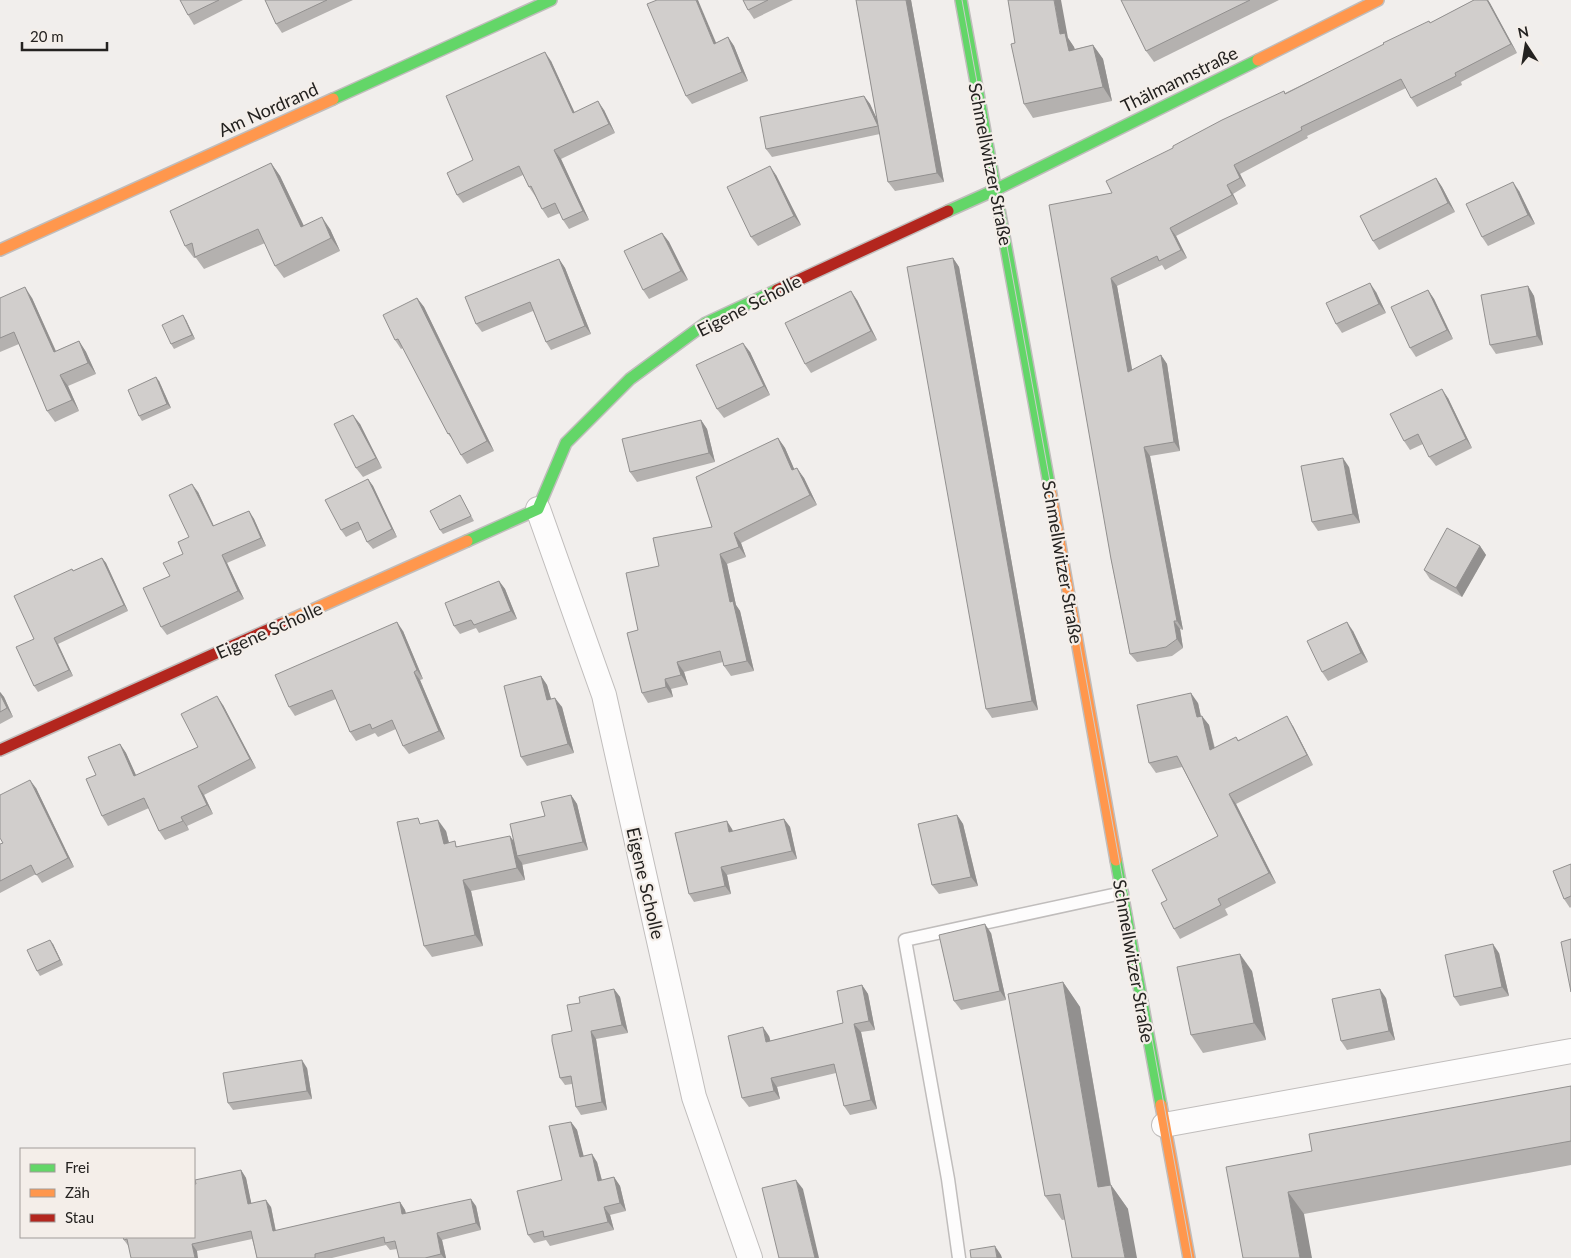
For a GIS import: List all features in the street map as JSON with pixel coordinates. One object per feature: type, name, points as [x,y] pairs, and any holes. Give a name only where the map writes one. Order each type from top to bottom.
[{"type":"street","name":"Am Nordrand","points":[[0,250],[551,0]]},
{"type":"street","name":"Schmellwitzer Straße","points":[[961,0],[1189,1258]]},
{"type":"street","name":"Thälmannstraße","points":[[995,190],[1378,0]]},
{"type":"street","name":"Eigene Scholle","points":[[749,1258],[694,1097],[604,695],[538,509],[566,443],[630,379],[706,323],[995,190]]},
{"type":"street","name":"Eigene Scholle","points":[[0,750],[538,509]]},
{"type":"street","points":[[1164,1125],[1571,1051]]},
{"type":"lane","points":[[959,1258],[948,1179],[905,940],[1122,893]]},
{"type":"building","points":[[180,0],[219,0],[188,15]]},
{"type":"building","points":[[265,0],[327,0],[276,24]]},
{"type":"building","points":[[657,0],[696,0],[714,44],[728,37],[742,72],[686,96],[647,4]]},
{"type":"building","points":[[743,0],[768,0],[748,10]]},
{"type":"building","points":[[856,0],[906,0],[937,173],[888,182]]},
{"type":"building","points":[[1008,0],[1054,0],[1060,34],[1065,33],[1069,51],[1093,45],[1103,87],[1024,104],[1011,44],[1015,43]]},
{"type":"building","points":[[1121,0],[1250,0],[1146,51]]},
{"type":"building","points":[[1474,0],[1487,0],[1511,44],[1455,73],[1456,76],[1411,98],[1401,79],[1301,127],[1302,130],[1234,165],[1240,178],[1227,185],[1232,195],[1170,228],[1181,250],[1159,261],[1157,256],[1111,278],[1128,372],[1161,355],[1174,442],[1144,447],[1177,621],[1174,621],[1177,639],[1166,647],[1130,654],[1111,559],[1049,205],[1112,193],[1106,181],[1173,148],[1173,146],[1222,120],[1284,91],[1285,94],[1383,43],[1429,21],[1430,23]]},
{"type":"building","points":[[545,52],[573,113],[598,101],[609,124],[554,150],[583,211],[563,220],[555,203],[542,209],[519,166],[457,195],[447,173],[473,160],[446,96]]},
{"type":"building","points":[[864,96],[878,126],[766,149],[760,117]]},
{"type":"building","points":[[271,163],[301,227],[322,217],[331,238],[275,266],[258,229],[195,257],[192,243],[185,246],[170,211]]},
{"type":"building","points":[[770,166],[794,216],[751,237],[727,187]]},
{"type":"building","points":[[1436,178],[1448,203],[1373,241],[1360,216]]},
{"type":"building","points":[[1513,182],[1528,215],[1482,237],[1466,204]]},
{"type":"building","points":[[662,233],[681,271],[643,290],[624,251]]},
{"type":"building","points":[[953,258],[1032,701],[986,709],[907,267]]},
{"type":"building","points":[[559,259],[585,326],[546,342],[530,302],[476,324],[465,297]]},
{"type":"building","points":[[1370,283],[1379,304],[1336,324],[1326,303]]},
{"type":"building","points":[[1528,286],[1537,336],[1490,345],[1481,295]]},
{"type":"building","points":[[25,287],[54,352],[79,341],[88,363],[60,375],[72,400],[47,411],[14,332],[0,338],[0,298]]},
{"type":"building","points":[[1428,290],[1447,330],[1410,348],[1391,307]]},
{"type":"building","points":[[851,291],[871,331],[805,364],[785,323]]},
{"type":"building","points":[[417,298],[487,441],[461,455],[398,339],[395,340],[383,315]]},
{"type":"building","points":[[183,315],[192,335],[171,344],[162,325]]},
{"type":"building","points":[[743,343],[764,386],[717,409],[696,365]]},
{"type":"building","points":[[156,377],[167,404],[139,416],[128,390]]},
{"type":"building","points":[[1442,389],[1466,439],[1429,457],[1418,434],[1404,441],[1390,414]]},
{"type":"building","points":[[353,415],[376,458],[356,468],[334,424]]},
{"type":"building","points":[[701,420],[709,453],[630,472],[622,439]]},
{"type":"building","points":[[778,438],[792,470],[797,468],[810,495],[734,533],[739,547],[720,554],[730,602],[733,601],[747,661],[724,666],[720,651],[677,662],[681,675],[665,679],[666,687],[642,693],[627,633],[638,630],[626,573],[659,566],[653,538],[712,527],[696,477]]},
{"type":"building","points":[[1343,458],[1353,514],[1312,522],[1301,466]]},
{"type":"building","points":[[368,479],[392,529],[367,542],[358,522],[341,530],[325,500]]},
{"type":"building","points":[[192,484],[213,526],[249,511],[261,538],[222,555],[238,591],[161,627],[143,588],[170,576],[163,563],[183,554],[178,542],[189,537],[169,495]]},
{"type":"building","points":[[460,495],[471,516],[440,530],[430,511]]},
{"type":"building","points":[[1447,528],[1480,546],[1456,588],[1424,570]]},
{"type":"building","points":[[102,558],[124,605],[54,638],[69,670],[34,686],[16,647],[34,639],[14,596],[72,569],[73,571]]},
{"type":"building","points":[[499,581],[511,611],[474,625],[471,620],[454,626],[445,603]]},
{"type":"building","points":[[397,622],[417,670],[414,672],[439,731],[403,746],[392,720],[372,729],[370,724],[350,732],[332,690],[289,707],[275,675]]},
{"type":"building","points":[[1347,622],[1361,653],[1322,672],[1307,641]]},
{"type":"building","points":[[541,676],[547,700],[555,698],[568,744],[521,757],[504,686]]},
{"type":"building","points":[[1191,693],[1197,717],[1202,716],[1210,750],[1236,737],[1238,741],[1287,716],[1307,755],[1229,794],[1269,873],[1218,899],[1221,905],[1174,929],[1161,903],[1167,900],[1152,870],[1218,836],[1177,756],[1149,763],[1137,705]]},
{"type":"building","points":[[0,694],[7,708],[0,712]]},
{"type":"building","points":[[217,696],[250,759],[198,786],[207,805],[181,817],[183,821],[159,831],[144,798],[102,816],[86,779],[96,775],[88,757],[120,744],[134,776],[198,747],[181,714]]},
{"type":"building","points":[[30,780],[68,858],[36,875],[31,865],[0,881],[0,844],[3,843],[0,838],[0,795]]},
{"type":"building","points":[[571,795],[583,842],[517,856],[510,824],[545,816],[541,802]]},
{"type":"building","points":[[957,815],[971,877],[932,885],[918,824]]},
{"type":"building","points":[[418,818],[420,824],[438,820],[444,844],[455,841],[456,847],[510,836],[517,868],[463,880],[475,935],[424,946],[397,822]]},
{"type":"building","points":[[784,819],[792,851],[721,867],[725,886],[689,894],[675,833],[727,821],[729,832]]},
{"type":"building","points":[[1571,864],[1571,896],[1564,899],[1553,871]]},
{"type":"building","points":[[985,924],[1000,991],[954,1001],[939,935]]},
{"type":"building","points":[[1571,939],[1571,992],[1561,942]]},
{"type":"building","points":[[50,940],[60,960],[37,971],[27,950]]},
{"type":"building","points":[[1493,944],[1502,987],[1454,997],[1445,955]]},
{"type":"building","points":[[1240,954],[1254,1023],[1191,1035],[1177,967]]},
{"type":"building","points":[[1063,982],[1098,1187],[1111,1185],[1125,1258],[1072,1258],[1060,1194],[1045,1196],[1008,994]]},
{"type":"building","points":[[862,985],[869,1021],[854,1024],[871,1100],[844,1106],[834,1064],[771,1078],[774,1091],[742,1098],[728,1036],[763,1027],[766,1042],[843,1023],[837,991]]},
{"type":"building","points":[[614,989],[622,1025],[591,1031],[602,1102],[576,1107],[571,1076],[560,1078],[552,1035],[572,1031],[567,1005],[580,1003],[579,997]]},
{"type":"building","points":[[1380,989],[1389,1031],[1341,1041],[1332,999]]},
{"type":"building","points":[[302,1060],[307,1091],[228,1103],[223,1073]]},
{"type":"building","points":[[1571,1086],[1571,1141],[1288,1192],[1300,1258],[1243,1258],[1226,1167],[1312,1151],[1309,1134]]},
{"type":"building","points":[[571,1122],[580,1157],[592,1154],[598,1181],[614,1177],[620,1203],[604,1207],[608,1222],[544,1237],[543,1231],[528,1235],[517,1191],[562,1180],[549,1126]]},
{"type":"building","points":[[241,1170],[248,1204],[266,1200],[273,1231],[400,1202],[402,1214],[471,1199],[476,1223],[437,1233],[441,1254],[425,1258],[399,1258],[395,1241],[385,1243],[384,1237],[315,1254],[315,1258],[257,1258],[251,1231],[192,1244],[195,1258],[131,1258],[127,1239],[124,1240],[123,1238],[195,1238],[195,1180]]},
{"type":"building","points":[[796,1180],[815,1258],[779,1258],[762,1188]]},
{"type":"building","points":[[995,1246],[997,1258],[971,1258],[970,1250]]},
{"type":"tram line","points":[[962,0],[1192,1258]]},
{"type":"traffic: fast","points":[[333,99],[551,0]]},
{"type":"traffic: fast","points":[[961,0],[1050,489]]},
{"type":"traffic: fast","points":[[948,211],[995,190],[1258,60]]},
{"type":"traffic: fast","points":[[467,541],[538,509],[566,443],[630,379],[706,323],[777,290]]},
{"type":"traffic: fast","points":[[1116,860],[1161,1105]]},
{"type":"traffic: slow","points":[[1258,60],[1378,0]]},
{"type":"traffic: slow","points":[[0,250],[333,99]]},
{"type":"traffic: slow","points":[[1050,489],[1116,860]]},
{"type":"traffic: slow","points":[[281,624],[467,541]]},
{"type":"traffic: slow","points":[[1161,1105],[1189,1258]]},
{"type":"traffic: jam","points":[[777,290],[948,211]]},
{"type":"traffic: jam","points":[[0,750],[281,624]]}]
